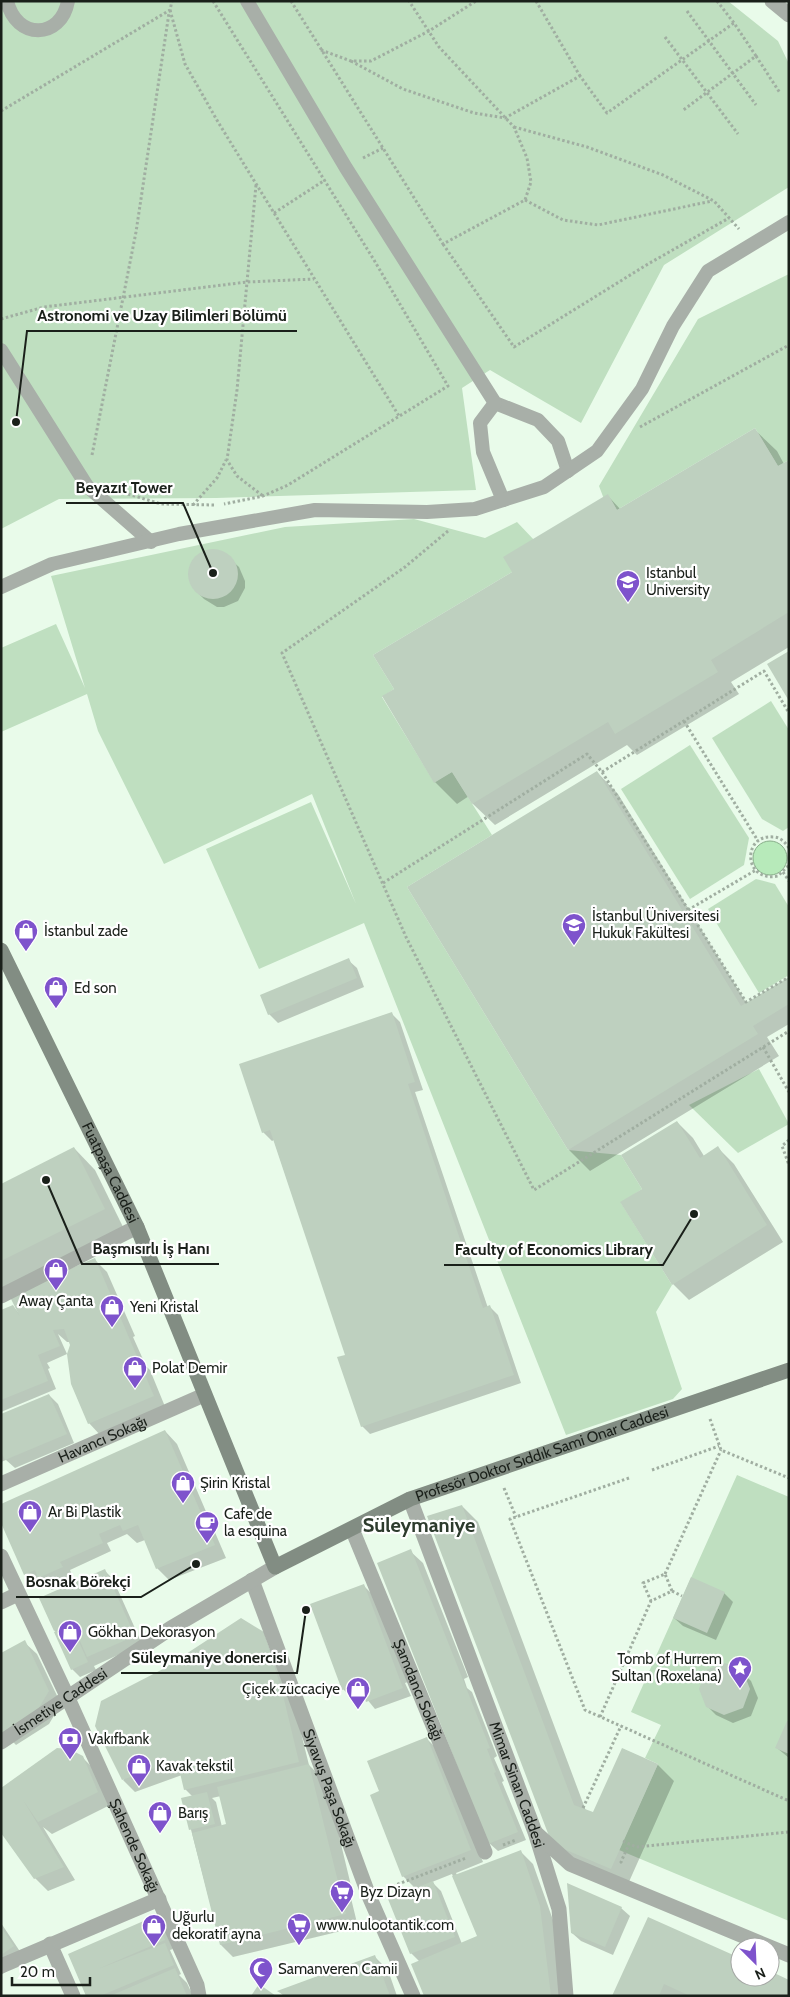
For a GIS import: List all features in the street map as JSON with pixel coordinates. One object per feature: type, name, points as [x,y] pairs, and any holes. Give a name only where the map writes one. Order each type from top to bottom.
[{"type":"main road","name":"Fuatpaşa Caddesi","points":[[1,950],[137,1227],[275,1567]]},
{"type":"main road","name":"Profesör Doktor Sıddık Sami Onar Caddesi","points":[[275,1567],[410,1498],[789,1370]]},
{"type":"street","points":[[772,1],[789,15]]},
{"type":"street","points":[[1,1296],[137,1227]]},
{"type":"street","name":"Havancı Sokağı","points":[[1,1484],[204,1395]]},
{"type":"street","name":"Mimar Sinan Caddesi","points":[[410,1498],[535,1832],[570,1864],[789,1955]]},
{"type":"street","name":"Şamdancı Sokağı","points":[[352,1529],[484,1852]]},
{"type":"street","name":"Şahende Sokağı","points":[[1,1556],[159,1899],[197,1985],[199,1996]]},
{"type":"street","name":"İsmetiye Caddesi","points":[[1,1742],[171,1628],[275,1567]]},
{"type":"street","name":"Siyavuş Paşa Sokağı","points":[[252,1580],[369,1896],[413,1996]]},
{"type":"street","points":[[1,1602],[18,1594]]},
{"type":"street","points":[[535,1832],[559,1909],[566,1996]]},
{"type":"street","points":[[1,1966],[159,1899]]},
{"type":"street","points":[[50,1944],[73,1996]]},
{"type":"lane","points":[[6,10],[26,28],[46,29],[61,20],[68,1]]},
{"type":"lane","points":[[247,1],[346,168],[495,403],[538,420],[558,441],[568,471]]},
{"type":"lane","points":[[1,587],[52,564],[179,534],[315,510],[427,512],[475,509],[544,487],[597,451],[642,389],[672,326],[708,271],[789,222]]},
{"type":"lane","points":[[1,350],[87,486],[151,542]]},
{"type":"lane","points":[[495,403],[480,423],[483,452],[503,500]]},
{"type":"path","points":[[92,456],[136,232],[172,1]]},
{"type":"path","points":[[125,493],[161,504],[212,506],[263,496],[288,485],[448,386],[374,260],[214,1]]},
{"type":"path","points":[[291,1],[443,244],[514,347],[648,264],[729,218]]},
{"type":"path","points":[[409,1],[440,47],[514,127],[528,158],[531,182],[526,200],[443,244]]},
{"type":"path","points":[[351,62],[371,61],[429,31],[476,1]]},
{"type":"path","points":[[536,1],[580,76],[607,113],[734,23]]},
{"type":"path","points":[[717,1],[780,92]]},
{"type":"path","points":[[1,111],[170,10]]},
{"type":"path","points":[[170,10],[185,64],[256,185],[399,416]]},
{"type":"path","points":[[687,11],[731,74],[756,105]]},
{"type":"path","points":[[665,37],[738,134]]},
{"type":"path","points":[[321,50],[351,62],[403,89],[474,113],[506,118],[580,76]]},
{"type":"path","points":[[682,111],[756,56]]},
{"type":"path","points":[[514,127],[587,147],[654,172],[714,201],[753,244]]},
{"type":"path","points":[[193,505],[217,478],[227,460],[237,390],[256,185]]},
{"type":"path","points":[[526,200],[563,220],[598,225],[714,201]]},
{"type":"path","points":[[1,319],[44,306],[247,282],[314,279]]},
{"type":"path","points":[[632,432],[789,345]]},
{"type":"path","points":[[227,460],[237,476],[263,496]]},
{"type":"path","points":[[475,509],[405,567],[282,653],[406,937],[534,1190],[789,1031]]},
{"type":"path","points":[[602,772],[764,671],[789,713]]},
{"type":"path","points":[[684,721],[758,841]]},
{"type":"path","points":[[383,883],[587,754],[602,772],[746,1002],[789,977]]},
{"type":"path","points":[[788,845],[776,837],[763,838],[758,841],[751,852],[750,859],[756,870],[772,877],[783,872],[789,865]]},
{"type":"path","points":[[688,910],[756,870]]},
{"type":"path","points":[[783,872],[789,881]]},
{"type":"path","points":[[763,1047],[789,1092]]},
{"type":"path","points":[[789,1140],[782,1146],[789,1165]]},
{"type":"path","points":[[703,1399],[721,1450],[789,1478]]},
{"type":"path","points":[[652,1470],[719,1446]]},
{"type":"path","points":[[651,1600],[643,1583],[665,1574],[721,1450]]},
{"type":"path","points":[[497,1469],[516,1517]]},
{"type":"path","points":[[628,1478],[510,1519],[585,1710],[789,1801]]},
{"type":"path","points":[[665,1574],[672,1591],[682,1596]]},
{"type":"path","points":[[600,1717],[651,1600],[672,1591]]},
{"type":"path","points":[[583,1808],[621,1726]]},
{"type":"path","points":[[623,1841],[636,1847],[789,1832]]},
{"type":"path","points":[[369,1896],[484,1852]]},
{"type":"shaded area","points":[[1,1],[728,1],[778,41],[789,64],[789,187],[664,265],[581,423],[490,370],[462,388],[476,490],[216,498],[59,499],[1,529]]},
{"type":"shaded area","points":[[789,274],[789,460],[778,466],[755,428],[617,510],[608,495],[607,507],[599,486],[698,319]]},
{"type":"shaded area","points":[[414,519],[485,538],[517,522],[535,541],[512,572],[373,655],[394,689],[382,697],[434,782],[452,772],[492,835],[407,887],[568,1150],[621,1155],[642,1189],[621,1203],[672,1285],[656,1312],[682,1389],[673,1399],[566,1435],[364,923],[259,969],[206,849],[311,802],[356,904],[312,794],[164,864],[98,731],[87,694],[1,732],[1,648],[56,624],[85,688],[51,576],[285,527]]},
{"type":"shaded area","points":[[771,701],[789,730],[789,827],[783,831],[762,819],[712,738]]},
{"type":"shaded area","points":[[690,745],[749,838],[744,865],[690,899],[621,789]]},
{"type":"shaded area","points":[[770,841],[782,846],[787,858],[782,870],[770,875],[758,870],[753,858],[758,846]]},
{"type":"shaded area","points":[[756,879],[775,884],[789,907],[789,975],[759,993],[708,909]]},
{"type":"shaded area","points":[[759,1069],[789,1124],[738,1153],[689,1105]]},
{"type":"shaded area","points":[[737,1475],[789,1497],[789,1921],[619,1850],[658,1764],[645,1758],[661,1725],[631,1712]]},
{"type":"building","points":[[755,428],[778,466],[789,460],[789,612],[711,660],[718,672],[615,734],[608,722],[472,804],[452,772],[434,783],[382,696],[394,689],[373,655],[512,572],[503,557],[608,494],[617,510]]},
{"type":"building","points":[[213,549],[227,553],[234,560],[238,574],[234,588],[227,595],[213,599],[199,595],[192,588],[188,574],[192,560],[199,553]]},
{"type":"building","points":[[789,651],[789,701],[767,664]]},
{"type":"building","name":"İstanbul Üniversitesi Hukuk Fakültesi","points":[[597,771],[741,1006],[789,977],[789,1004],[753,1026],[758,1034],[568,1150],[407,887]]},
{"type":"building","points":[[349,958],[357,978],[268,1015],[260,995]]},
{"type":"building","points":[[392,1012],[415,1082],[408,1084],[483,1308],[490,1305],[514,1375],[361,1427],[337,1357],[345,1355],[270,1130],[262,1133],[239,1064]]},
{"type":"building","points":[[677,1121],[700,1158],[718,1146],[767,1225],[672,1285],[620,1202],[642,1189],[621,1155]]},
{"type":"building","points":[[74,1147],[105,1209],[1,1261],[1,1184]]},
{"type":"building","points":[[95,1258],[154,1396],[88,1424],[71,1384],[67,1354],[70,1345],[64,1329],[53,1330],[60,1346],[38,1355],[48,1381],[1,1400],[1,1310],[13,1305],[20,1317],[9,1295]]},
{"type":"building","points":[[49,1394],[67,1434],[5,1460],[1,1452],[1,1414]]},
{"type":"building","points":[[165,1430],[215,1545],[156,1569],[138,1525],[123,1531],[120,1525],[99,1534],[103,1543],[60,1562],[63,1567],[38,1578],[35,1570],[24,1575],[1,1523],[1,1504]]},
{"type":"building","points":[[462,1505],[574,1805],[593,1812],[622,1748],[658,1764],[611,1869],[552,1844],[427,1516]]},
{"type":"building","points":[[411,1549],[490,1748],[487,1749],[496,1772],[494,1773],[518,1832],[488,1844],[377,1563]]},
{"type":"building","points":[[105,1569],[135,1636],[87,1657],[72,1623],[54,1631],[39,1598]]},
{"type":"building","points":[[691,1577],[725,1592],[707,1633],[673,1618]]},
{"type":"building","points":[[364,1584],[403,1688],[366,1702],[359,1684],[342,1690],[310,1604]]},
{"type":"building","points":[[241,1618],[264,1632],[283,1695],[299,1762],[184,1790],[177,1760],[122,1780],[95,1726],[101,1701],[163,1669]]},
{"type":"building","points":[[71,1624],[88,1662],[71,1670],[54,1632]]},
{"type":"building","points":[[25,1640],[49,1691],[37,1711],[2,1733],[1,1653]]},
{"type":"building","points":[[725,1663],[743,1671],[750,1689],[743,1708],[724,1715],[706,1707],[699,1689],[706,1670]]},
{"type":"building","points":[[787,1721],[789,1721],[789,1754],[775,1748]]},
{"type":"building","points":[[427,1737],[471,1850],[402,1877],[370,1795],[379,1791],[367,1761]]},
{"type":"building","points":[[57,1748],[69,1749],[83,1756],[98,1792],[38,1822],[23,1800],[64,1867],[34,1879],[1,1833],[1,1788]]},
{"type":"building","points":[[309,1764],[346,1914],[220,1945],[192,1833],[226,1824],[217,1787]]},
{"type":"building","points":[[207,1792],[215,1824],[189,1830],[181,1798]]},
{"type":"building","points":[[521,1850],[540,1906],[551,1996],[424,1996],[411,1964],[477,1936],[452,1876]]},
{"type":"building","points":[[433,1881],[455,1937],[410,1954],[388,1899]]},
{"type":"building","points":[[567,1883],[622,1907],[605,1947],[571,1933]]},
{"type":"building","points":[[155,1916],[165,1940],[98,1969],[165,1943],[174,1965],[100,1996],[86,1996],[68,1954]]},
{"type":"building","points":[[648,1917],[730,1954],[730,1987],[780,1987],[780,1976],[789,1980],[789,1996],[690,1996],[664,1984],[659,1996],[612,1996]]},
{"type":"building","points":[[1,1927],[14,1946],[1,1955]]},
{"type":"building","points":[[375,1955],[390,1996],[285,1996],[277,1991]]},
{"type":"building","points":[[175,1968],[187,1996],[110,1996]]},
{"type":"building","name":"Samanveren Camii","points":[[259,1984],[276,1996],[251,1996]]},
{"type":"place","name":"Astronomi ve Uzay Bilimleri Bölümü","points":[[16,422]]},
{"type":"place","name":"Beyazıt Tower","points":[[213,573]]},
{"type":"place","name":"Istanbul University","points":[[628,603]]},
{"type":"place","name":"İstanbul Üniversitesi Hukuk Fakültesi","points":[[574,946]]},
{"type":"place","name":"İstanbul zade","points":[[26,952]]},
{"type":"place","name":"Ed son","points":[[56,1009]]},
{"type":"place","name":"Başmısırlı İş Hanı","points":[[46,1180]]},
{"type":"place","name":"Faculty of Economics Library","points":[[694,1214]]},
{"type":"place","name":"Away Çanta","points":[[56,1291]]},
{"type":"place","name":"Yeni Kristal","points":[[112,1328]]},
{"type":"place","name":"Polat Demir","points":[[135,1389]]},
{"type":"place","name":"Şirin Kristal","points":[[183,1504]]},
{"type":"place","name":"Ar Bi Plastik","points":[[30,1533]]},
{"type":"place","name":"Cafe de la esquina","points":[[207,1544]]},
{"type":"place","name":"Bosnak Börekçi","points":[[196,1564]]},
{"type":"place","name":"Süleymaniye donercisi","points":[[306,1610]]},
{"type":"place","name":"Gökhan Dekorasyon","points":[[70,1653]]},
{"type":"place","name":"Tomb of Hurrem Sultan (Roxelana)","points":[[740,1689]]},
{"type":"place","name":"Çiçek züccaciye","points":[[358,1710]]},
{"type":"place","name":"Vakıfbank","points":[[70,1760]]},
{"type":"place","name":"Kavak tekstil","points":[[139,1787]]},
{"type":"place","name":"Barış","points":[[160,1834]]},
{"type":"place","name":"Byz Dizayn","points":[[342,1913]]},
{"type":"place","name":"www.nulootantik.com","points":[[299,1946]]},
{"type":"place","name":"Uğurlu dekoratif ayna","points":[[154,1947]]},
{"type":"place","name":"Samanveren Camii","points":[[261,1990]]},
{"type":"district","name":"Süleymaniye","points":[[419,1525]]}]
